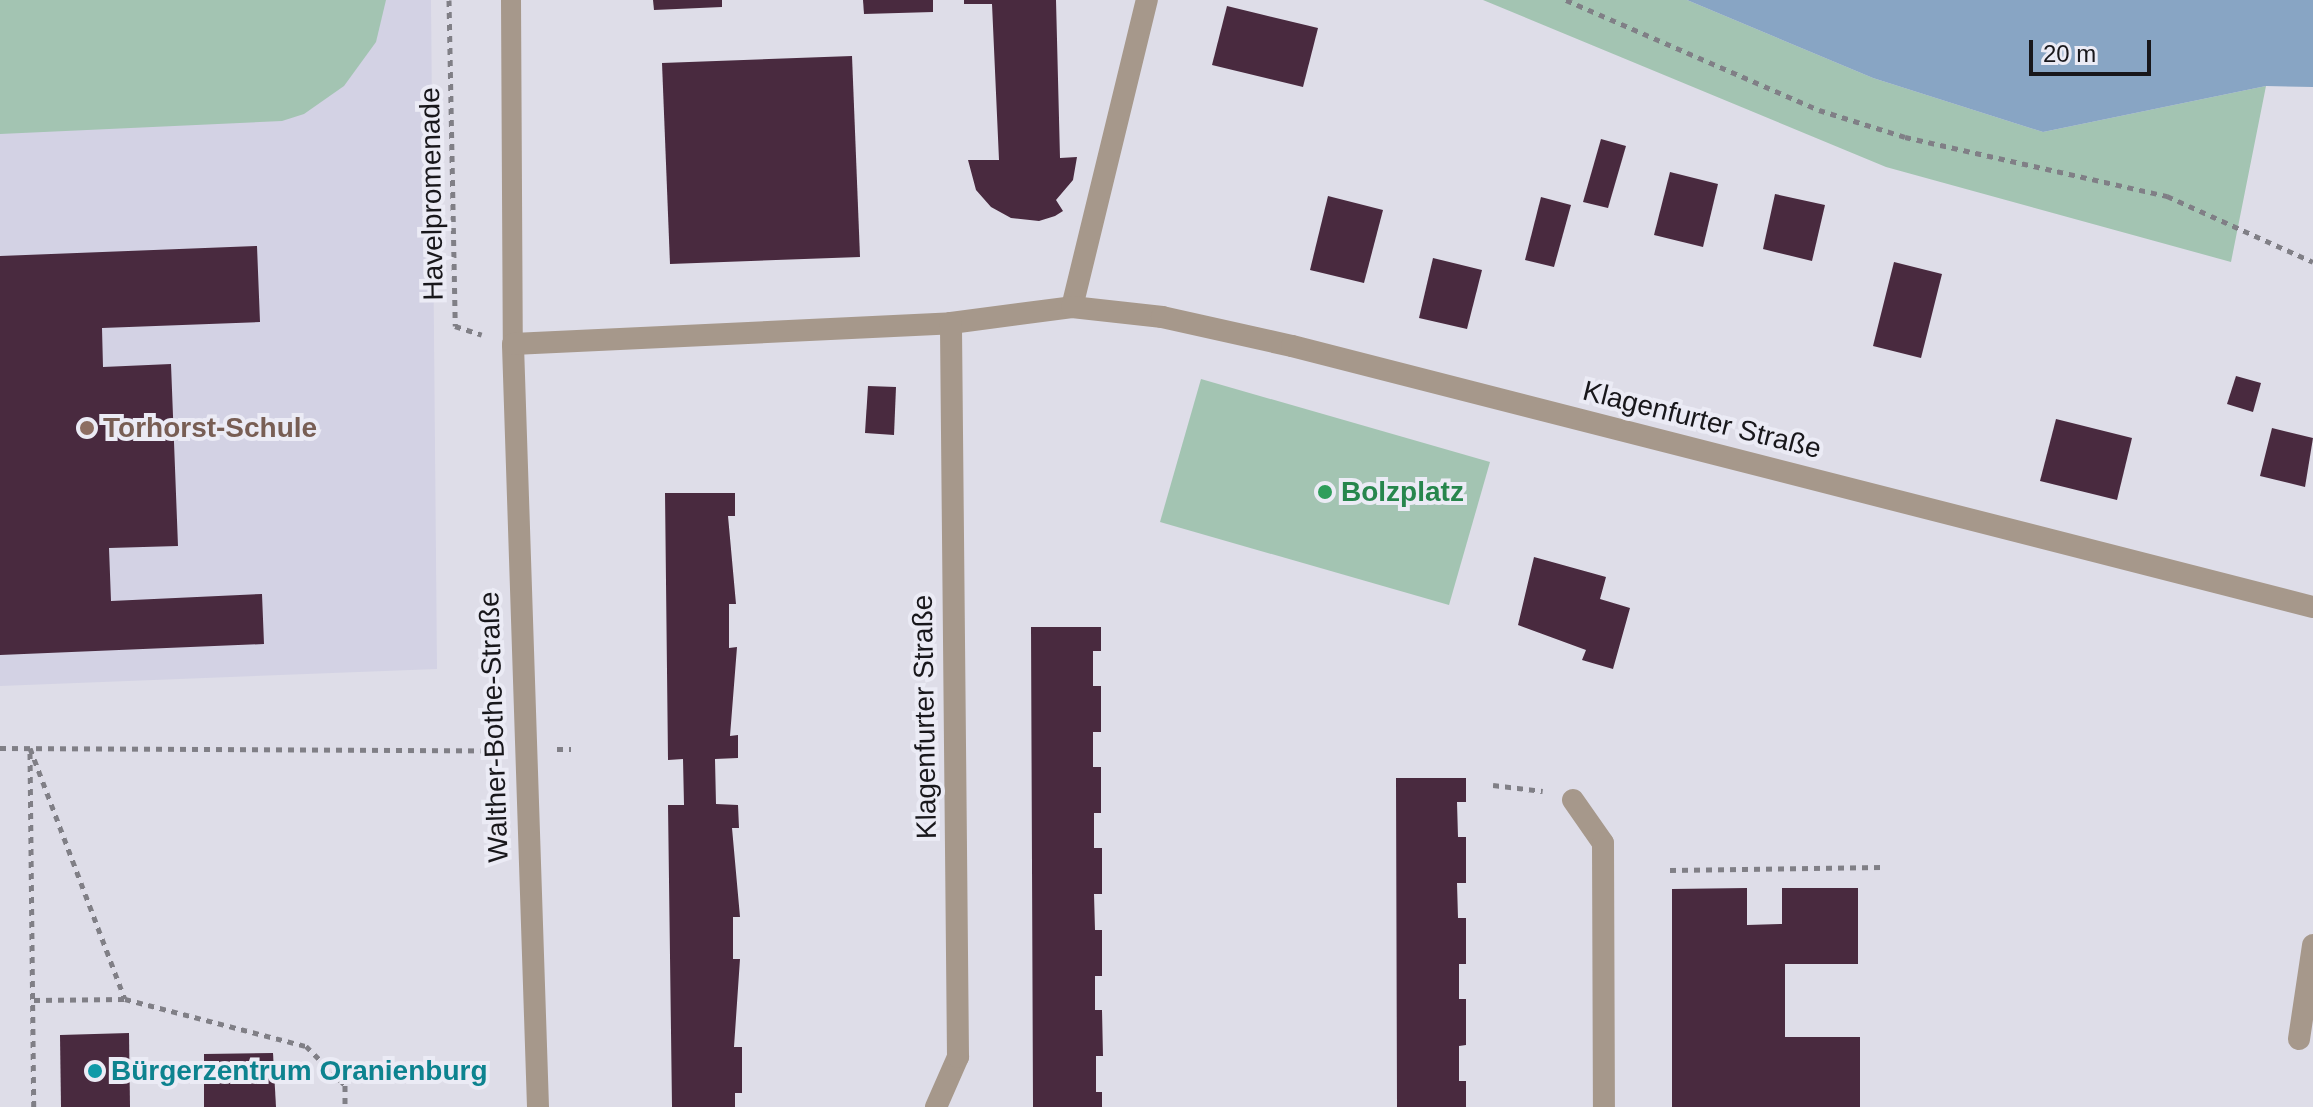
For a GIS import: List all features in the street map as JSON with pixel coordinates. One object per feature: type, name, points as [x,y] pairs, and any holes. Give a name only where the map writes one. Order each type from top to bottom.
[{"type":"street","points":[[1072,307],[1147,0]]},
{"type":"street","name":"Klagenfurter Straße","points":[[513,344],[951,323],[1072,307],[1162,317],[1292,346],[2313,607]]},
{"type":"street","name":"Klagenfurter Straße","points":[[936,1107],[958,1057],[951,323]]},
{"type":"street","name":"Walther-Bothe-Straße","points":[[513,344],[538,1107]]},
{"type":"street","points":[[1573,800],[1603,843],[1604,1107]]},
{"type":"street","points":[[2299,1039],[2313,945]]},
{"type":"lane","points":[[511,0],[513,344]]},
{"type":"path","name":"Havelpromenade","points":[[449,0],[455,326],[513,344]]},
{"type":"path","points":[[1566,0],[1819,110],[1905,137],[2167,196],[2313,262]]},
{"type":"path","points":[[0,748],[468,751]]},
{"type":"path","points":[[30,748],[125,999]]},
{"type":"path","points":[[30,748],[34,1107]]},
{"type":"path","points":[[1493,785],[1524,785],[1573,800]]},
{"type":"path","points":[[1670,870],[1882,867]]},
{"type":"path","points":[[34,1000],[125,999],[306,1046],[345,1085],[345,1107]]},
{"type":"shaded area","points":[[0,0],[431,0],[437,669],[0,686]]},
{"type":"green space","points":[[0,0],[386,0],[376,42],[344,86],[304,114],[282,121],[0,134]]},
{"type":"green space","points":[[1483,0],[1687,0],[1873,78],[2043,132],[2266,86],[2231,262],[1886,167]]},
{"type":"green space","name":"Bolzplatz","points":[[1201,379],[1490,462],[1449,605],[1160,522]]},
{"type":"water","points":[[1687,0],[2313,0],[2313,87],[2266,86],[2043,132],[1873,78]]},
{"type":"building","points":[[653,0],[722,0],[722,7],[654,10]]},
{"type":"building","points":[[863,0],[933,0],[933,12],[864,14]]},
{"type":"building","points":[[964,0],[1056,0],[1060,158],[1077,157],[1073,180],[1056,200],[1063,211],[1055,216],[1039,221],[1011,218],[991,207],[976,190],[968,160],[999,160],[992,4],[964,4]]},
{"type":"building","points":[[1227,6],[1318,28],[1303,87],[1212,65]]},
{"type":"building","points":[[852,56],[860,257],[670,264],[662,63]]},
{"type":"building","points":[[1601,139],[1626,146],[1608,208],[1583,202]]},
{"type":"building","points":[[1670,172],[1718,184],[1703,247],[1654,235]]},
{"type":"building","points":[[1775,194],[1825,205],[1812,261],[1763,249]]},
{"type":"building","points":[[1328,196],[1383,210],[1364,283],[1310,270]]},
{"type":"building","points":[[1541,197],[1571,205],[1554,267],[1525,260]]},
{"type":"building","name":"Torhorst-Schule","points":[[257,246],[260,322],[102,328],[103,367],[171,364],[178,546],[109,548],[111,601],[262,594],[264,644],[0,655],[0,256]]},
{"type":"building","points":[[1433,258],[1482,270],[1467,329],[1419,318]]},
{"type":"building","points":[[1894,262],[1942,274],[1921,358],[1873,346]]},
{"type":"building","points":[[2236,376],[2261,383],[2253,412],[2227,404]]},
{"type":"building","points":[[868,386],[896,387],[894,435],[865,433]]},
{"type":"building","points":[[2056,419],[2132,438],[2117,500],[2040,481]]},
{"type":"building","points":[[2272,428],[2313,438],[2305,487],[2260,476]]},
{"type":"building","points":[[665,493],[735,493],[735,516],[728,516],[736,604],[729,604],[729,648],[737,647],[730,736],[738,735],[738,758],[715,759],[716,804],[738,805],[739,828],[732,828],[740,917],[733,917],[733,959],[740,959],[734,1047],[742,1047],[742,1093],[735,1093],[735,1107],[672,1107],[668,805],[684,805],[683,759],[668,760]]},
{"type":"building","points":[[1534,557],[1606,577],[1600,599],[1630,608],[1613,669],[1582,660],[1586,650],[1518,625]]},
{"type":"building","points":[[1031,627],[1101,627],[1101,651],[1093,651],[1093,686],[1101,686],[1101,732],[1093,732],[1093,767],[1101,767],[1101,813],[1094,813],[1094,848],[1102,848],[1102,894],[1094,894],[1095,930],[1102,930],[1102,976],[1095,976],[1095,1010],[1102,1010],[1103,1056],[1096,1056],[1096,1092],[1102,1092],[1102,1107],[1033,1107]]},
{"type":"building","points":[[1396,778],[1466,778],[1466,802],[1457,802],[1458,837],[1466,837],[1466,883],[1457,883],[1458,918],[1466,918],[1466,964],[1459,964],[1459,999],[1466,999],[1466,1045],[1459,1046],[1459,1081],[1466,1081],[1466,1107],[1397,1107]]},
{"type":"building","points":[[1747,888],[1747,925],[1782,924],[1782,888],[1858,888],[1858,964],[1785,964],[1785,1037],[1860,1037],[1860,1107],[1672,1107],[1672,889]]},
{"type":"building","name":"Bürgerzentrum Oranienburg","points":[[129,1033],[130,1107],[61,1107],[60,1035]]},
{"type":"building","name":"Bürgerzentrum Oranienburg","points":[[273,1053],[276,1107],[204,1107],[204,1054]]},
{"type":"place","name":"Torhorst-Schule","points":[[87,428]]},
{"type":"place","name":"Bolzplatz","points":[[1325,492]]},
{"type":"place","name":"Bürgerzentrum Oranienburg","points":[[95,1071]]}]
